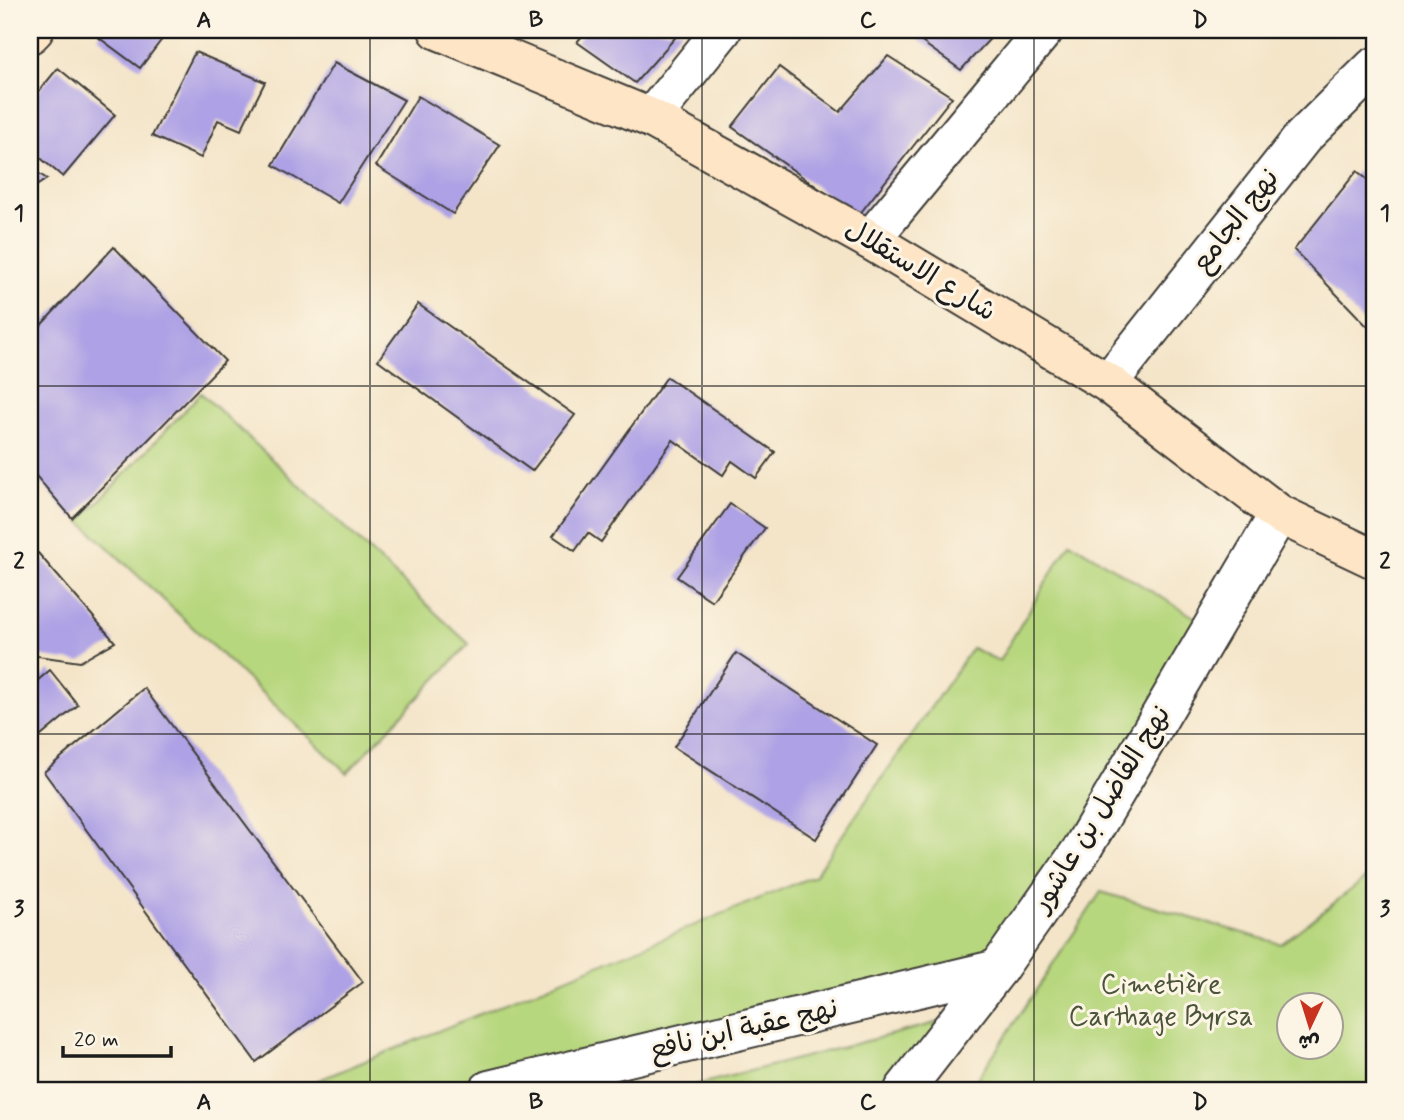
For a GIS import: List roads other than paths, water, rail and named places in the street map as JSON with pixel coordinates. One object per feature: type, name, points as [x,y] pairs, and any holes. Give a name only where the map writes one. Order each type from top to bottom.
[{"type":"street","points":[[30,34],[34,30]]},
{"type":"street","name":"شارع الاستقلال","points":[[439,30],[650,118],[870,240],[1108,383],[1279,514],[1374,559]]},
{"type":"street","points":[[650,118],[722,30]]},
{"type":"street","points":[[870,240],[1044,30]]},
{"type":"street","name":"نهج الجامع","points":[[1108,383],[1303,137],[1374,67]]},
{"type":"street","name":"نهج الفاضل بن عاشور","points":[[904,1090],[998,969],[1082,849],[1279,514]]},
{"type":"street","name":"نهج عقبة ابن نافع","points":[[489,1090],[998,969]]},
{"type":"park label","name":"Cimetière Carthage Byrsa","points":[[1161,1001]]}]
